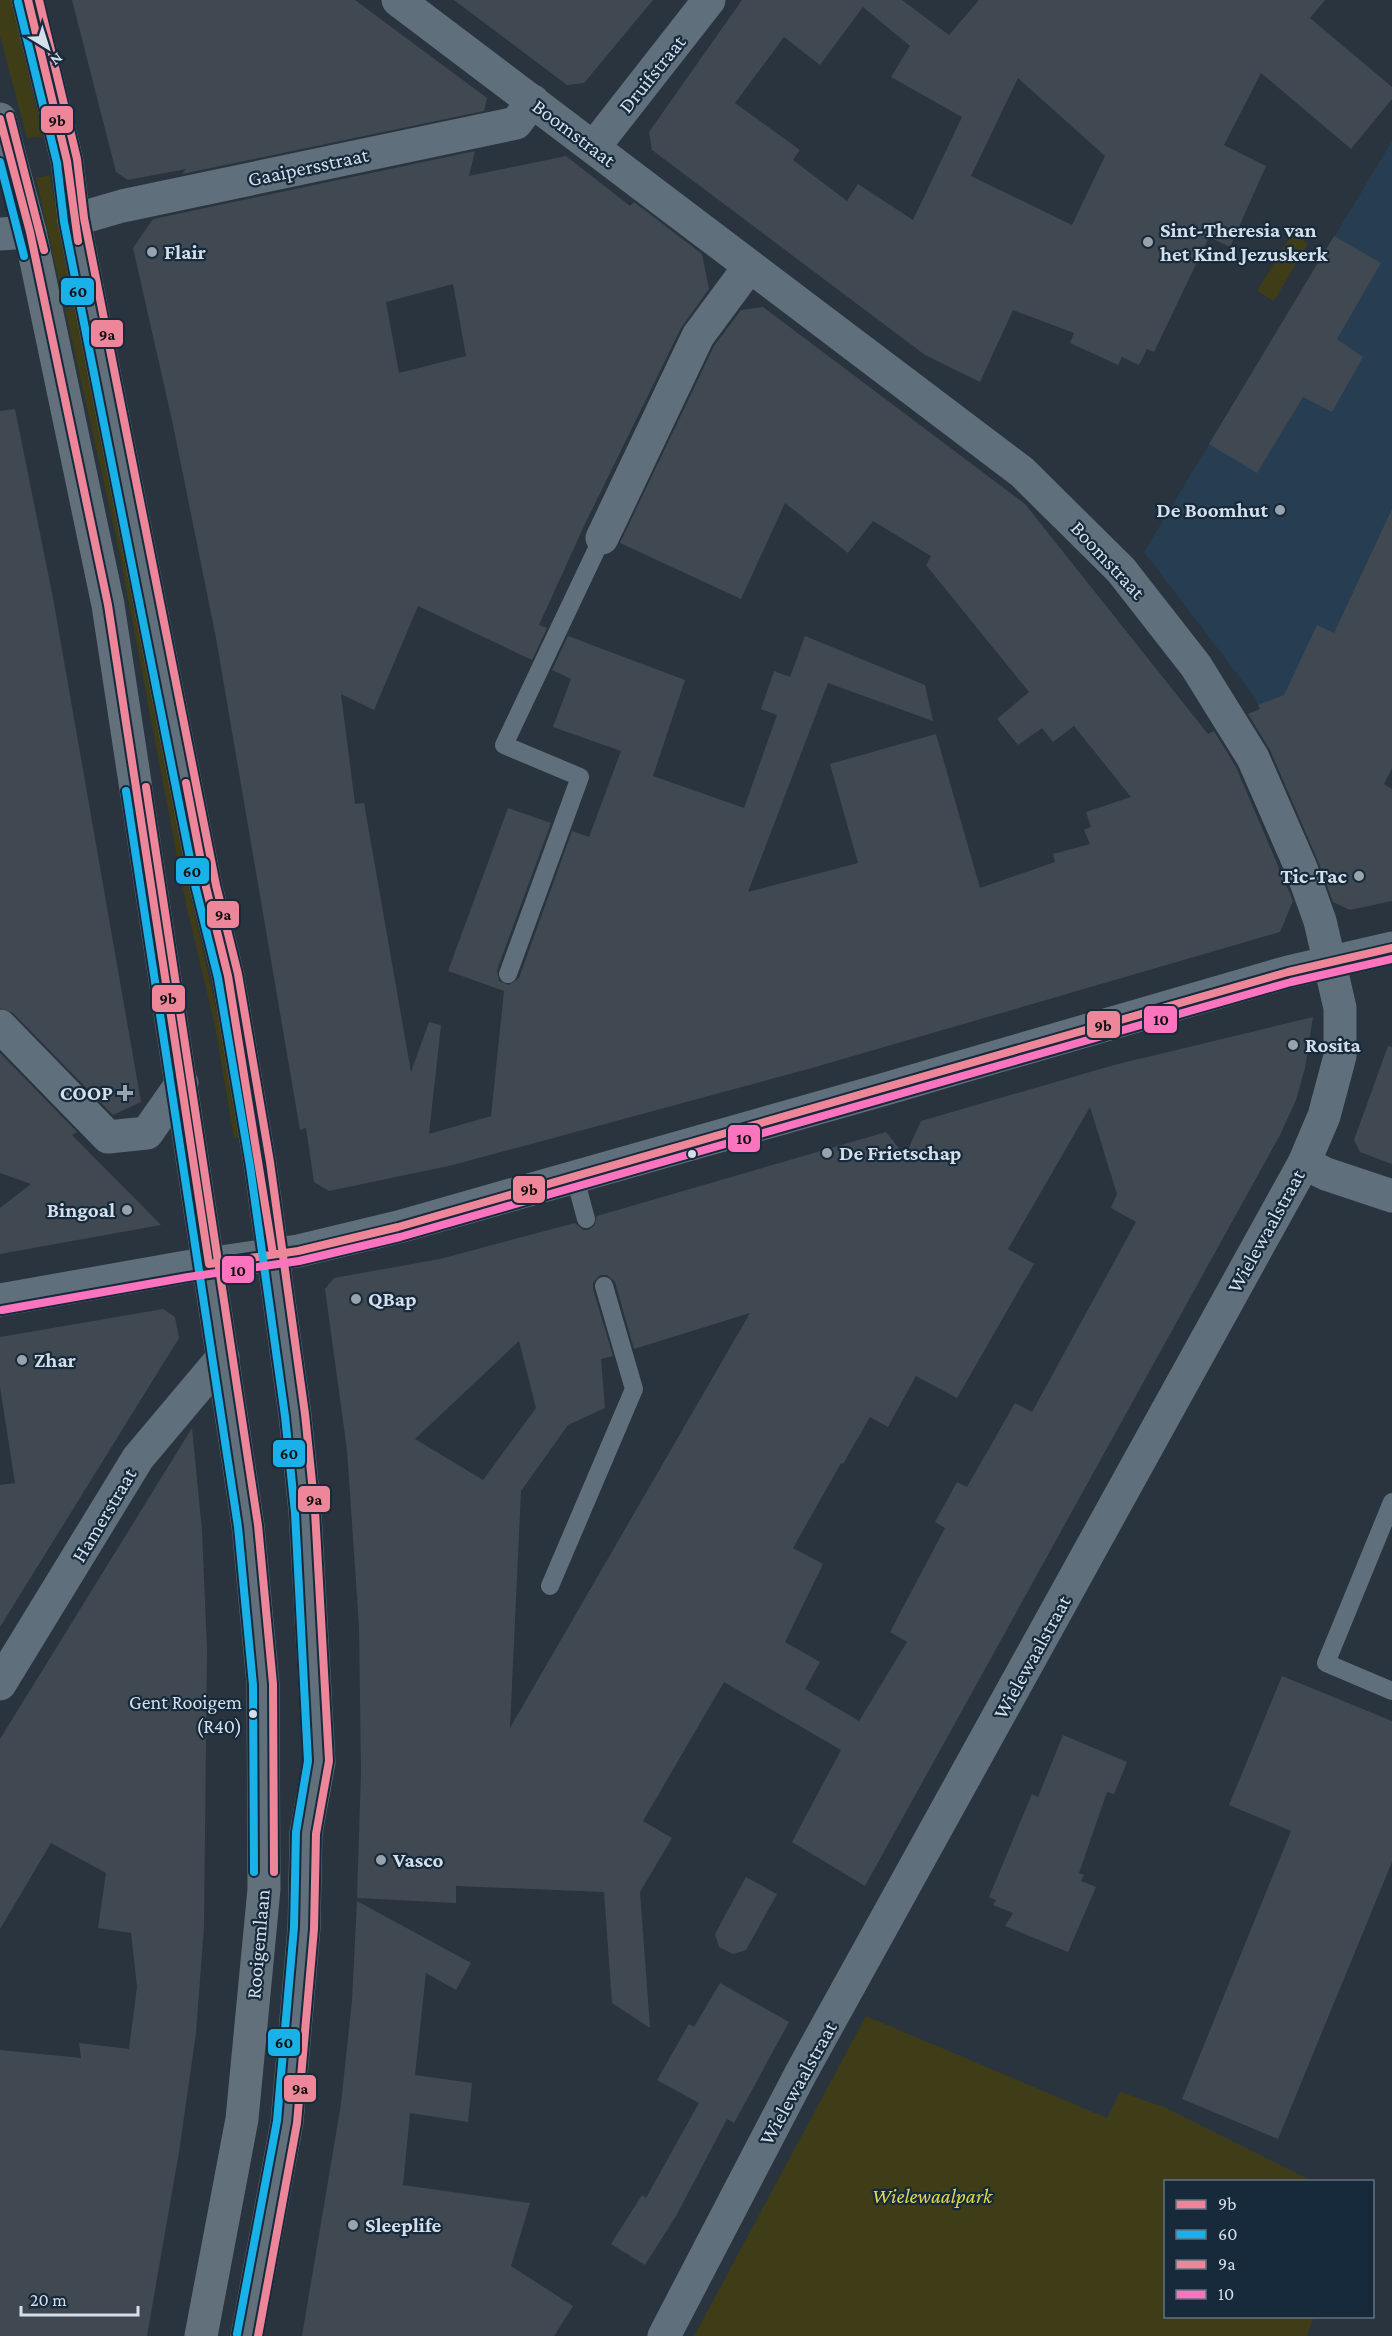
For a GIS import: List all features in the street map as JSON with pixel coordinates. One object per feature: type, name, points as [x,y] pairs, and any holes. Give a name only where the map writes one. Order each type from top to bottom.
[{"type":"main road","name":"Rooigemlaan","points":[[28,0],[67,161],[74,220],[204,875],[228,976],[273,1254],[301,1472],[319,1762],[306,1833],[304,1928],[287,2122],[247,2336]]},
{"type":"main road","name":"Rooigemlaan","points":[[0,119],[15,233],[108,605],[248,1526],[263,1684],[264,1889],[242,2119],[201,2336]]},
{"type":"street","name":"Boomstraat","points":[[398,0],[1022,472],[1121,570],[1196,666],[1253,758],[1301,868],[1320,921],[1329,962]]},
{"type":"street","name":"Druifstraat","points":[[594,147],[709,0]]},
{"type":"street","name":"Gaaipersstraat","points":[[74,220],[122,206],[516,123],[533,101]]},
{"type":"street","points":[[602,538],[698,336],[748,267]]},
{"type":"street","points":[[0,1300],[273,1254],[389,1229],[1329,962],[1392,948]]},
{"type":"street","name":"Wielewaalstraat","points":[[664,2336],[801,2073],[1304,1163],[1324,1116],[1340,1056],[1340,1008],[1329,962]]},
{"type":"street","points":[[0,1026],[108,1137],[147,1133],[182,1083]]},
{"type":"street","points":[[1304,1163],[1326,1174],[1392,1196]]},
{"type":"street","name":"Hamerstraat","points":[[0,1684],[138,1458],[223,1357]]},
{"type":"lane","points":[[508,974],[580,777],[504,746],[602,538]]},
{"type":"lane","points":[[575,1178],[586,1220]]},
{"type":"lane","points":[[550,1586],[634,1389],[604,1286]]},
{"type":"lane","points":[[1392,1502],[1326,1664],[1392,1691]]},
{"type":"shaded area","name":"De Boomhut","points":[[1392,141],[1392,697],[1301,807],[1254,696],[1144,552]]},
{"type":"green space","points":[[0,0],[11,0],[43,137],[27,138],[0,36]]},
{"type":"green space","points":[[50,175],[63,251],[126,550],[192,902],[220,1026],[239,1138],[234,1138],[215,1026],[186,904],[119,551],[36,178]]},
{"type":"green space","points":[[1292,234],[1308,243],[1274,301],[1257,291]]},
{"type":"green space","name":"Wielewaalpark","points":[[866,2016],[1107,2118],[1120,2092],[1164,2107],[1310,2180],[1164,2180],[1164,2318],[1314,2318],[1307,2336],[694,2336]]},
{"type":"building","points":[[72,0],[355,0],[487,98],[484,111],[182,174],[186,169],[128,180],[116,172]]},
{"type":"building","points":[[454,0],[653,0],[584,83],[567,85]]},
{"type":"building","points":[[742,0],[902,0],[949,35],[979,0],[1325,0],[1310,18],[1392,87],[1392,99],[1351,149],[1261,73],[1224,145],[1266,166],[1230,247],[1209,237],[1154,352],[1147,349],[1139,365],[1122,357],[1118,365],[1070,343],[1074,333],[1013,310],[980,382],[925,355],[652,150],[649,132]],"holes":[[[863,7],[910,46],[891,77],[962,117],[913,220],[858,184],[847,201],[793,160],[800,150],[735,103],[784,37],[820,65]],[[1018,78],[1105,156],[1072,225],[971,176]]]},
{"type":"building","points":[[475,151],[469,176],[566,156],[630,206],[634,202],[702,254],[709,289],[681,328],[584,526],[539,625],[547,628],[532,660],[418,606],[374,710],[341,694],[355,804],[364,803],[411,1072],[429,1022],[441,1025],[429,1134],[491,1116],[504,991],[448,971],[508,808],[551,823],[497,970],[499,981],[509,985],[519,978],[572,831],[589,837],[621,751],[553,727],[571,679],[552,670],[568,636],[685,680],[653,776],[744,808],[777,715],[761,709],[774,671],[790,677],[805,636],[925,685],[933,721],[828,683],[748,892],[858,863],[830,764],[936,734],[980,888],[1055,862],[1053,854],[1090,844],[1084,830],[1091,827],[1086,812],[1131,797],[1074,726],[1053,742],[1042,728],[1018,745],[997,719],[1029,692],[926,565],[931,556],[873,521],[848,553],[785,503],[741,599],[620,543],[714,346],[741,310],[763,307],[1025,504],[1208,734],[1214,731],[1236,767],[1293,901],[1280,932],[812,1068],[453,1165],[329,1191],[314,1182],[306,1128],[300,1130],[216,638],[172,420],[133,248],[153,219]],"holes":[[[453,284],[466,356],[399,373],[386,302]]]},
{"type":"building","points":[[1334,236],[1381,263],[1337,339],[1363,357],[1332,412],[1303,397],[1257,473],[1209,444]]},
{"type":"building","points":[[15,409],[53,598],[141,1102],[113,1115],[13,1013],[0,1008],[0,411]]},
{"type":"building","points":[[1392,509],[1392,768],[1384,784],[1392,789],[1392,901],[1350,910],[1333,902],[1318,861],[1270,750],[1248,714],[1260,709],[1258,705],[1284,695],[1317,625],[1334,633]]},
{"type":"building","points":[[1313,1017],[1305,1068],[1296,1100],[1280,1135],[865,1886],[792,1842],[841,1750],[724,1682],[643,1821],[672,1838],[640,1892],[650,2028],[612,2003],[604,1892],[456,1886],[456,1903],[357,1898],[361,1772],[359,1626],[347,1450],[325,1289],[334,1278],[440,1259],[575,1223],[583,1230],[588,1230],[594,1226],[597,1216],[886,1132],[905,1156],[921,1121],[1114,1065]],"holes":[[[1090,1107],[1117,1194],[1111,1208],[1136,1222],[1032,1412],[1015,1403],[967,1487],[957,1482],[935,1522],[945,1528],[890,1632],[907,1642],[859,1721],[805,1689],[820,1662],[785,1642],[823,1564],[793,1548],[870,1417],[888,1427],[916,1376],[957,1398],[1034,1264],[1008,1249]],[[600,1275],[607,1275],[615,1282],[634,1349],[750,1313],[510,1728],[521,1491],[568,1425],[605,1408],[601,1359],[613,1356],[593,1283]],[[519,1341],[536,1408],[483,1480],[415,1439]]]},
{"type":"building","points":[[1388,1046],[1392,1047],[1392,1164],[1360,1152],[1354,1140]]},
{"type":"building","points":[[0,1053],[77,1132],[72,1135],[161,1225],[0,1254],[0,1208],[31,1184],[0,1173]]},
{"type":"building","points":[[163,1309],[175,1317],[179,1338],[0,1627],[0,1485],[15,1483],[0,1387],[0,1337]]},
{"type":"building","points":[[192,1428],[202,1530],[207,1649],[204,1927],[196,2033],[179,2152],[147,2336],[0,2336],[0,2050],[81,2058],[79,2043],[129,2049],[137,1987],[131,1933],[98,1928],[106,1873],[51,1843],[0,1929],[0,1739]]},
{"type":"building","points":[[1282,1676],[1392,1721],[1392,1862],[1278,2139],[1182,2099],[1291,1831],[1229,1805]]},
{"type":"building","points":[[1063,1735],[1127,1762],[1114,1794],[1107,1792],[1079,1873],[1084,1875],[1081,1881],[1096,1887],[1068,1952],[1005,1926],[1013,1913],[993,1905],[996,1900],[989,1897],[1032,1794],[1038,1797]]},
{"type":"building","points":[[746,1877],[777,1894],[746,1950],[733,1954],[719,1947],[715,1934]]},
{"type":"building","points":[[357,1901],[471,1963],[456,1990],[426,1973],[415,2075],[472,2083],[468,2122],[410,2113],[403,2185],[530,2203],[511,2266],[573,2306],[554,2336],[302,2336],[341,2104],[352,2000]]},
{"type":"building","points":[[720,1983],[789,2022],[734,2123],[727,2119],[676,2216],[645,2265],[611,2244],[642,2195],[646,2198],[699,2103],[657,2080],[689,2024],[694,2027]]},
{"type":"transit line","name":"9b","points":[[28,0],[67,161],[78,241]]},
{"type":"transit line","name":"9a","points":[[39,0],[77,159],[84,218],[216,885],[238,974],[270,1162],[305,1414],[315,1511],[329,1761],[316,1834],[314,1929],[297,2123],[258,2336]]},
{"type":"transit line","name":"60","points":[[18,2],[57,163],[64,222],[196,889],[218,978],[250,1166],[285,1416],[295,1513],[308,1761],[296,1832],[294,1927],[277,2121],[237,2334]]},
{"type":"transit line","name":"9a","points":[[10,116],[44,250]]},
{"type":"transit line","name":"9b","points":[[0,119],[30,232],[108,605],[209,1264],[298,1251],[398,1227],[1288,972],[1392,948]]},
{"type":"transit line","name":"60","points":[[0,162],[24,256]]},
{"type":"transit line","name":"9b","points":[[186,783],[206,887],[228,976],[273,1254]]},
{"type":"transit line","name":"9a","points":[[146,787],[258,1525],[273,1684],[274,1872]]},
{"type":"transit line","name":"60","points":[[126,791],[238,1527],[253,1685],[254,1872]]},
{"type":"transit line","name":"10","points":[[2,1310],[188,1277],[299,1261],[400,1237],[1291,982],[1392,959]]},
{"type":"place","name":"Sint-Theresia van het Kind Jezuskerk","points":[[1148,242]]},
{"type":"place","name":"Flair","points":[[152,252]]},
{"type":"place","name":"De Boomhut","points":[[1280,510]]},
{"type":"place","name":"Tic-Tac","points":[[1359,876]]},
{"type":"place","name":"Rosita","points":[[1293,1045]]},
{"type":"place","name":"COOP","points":[[125,1093]]},
{"type":"place","name":"De Frietschap","points":[[827,1153]]},
{"type":"place","name":"Bingoal","points":[[127,1210]]},
{"type":"place","name":"QBap","points":[[356,1299]]},
{"type":"place","name":"Zhar","points":[[22,1360]]},
{"type":"place","name":"Gent Rooigem (R40)","points":[[253,1714]]},
{"type":"place","name":"Vasco","points":[[381,1860]]},
{"type":"place","name":"Sleeplife","points":[[353,2225]]}]
